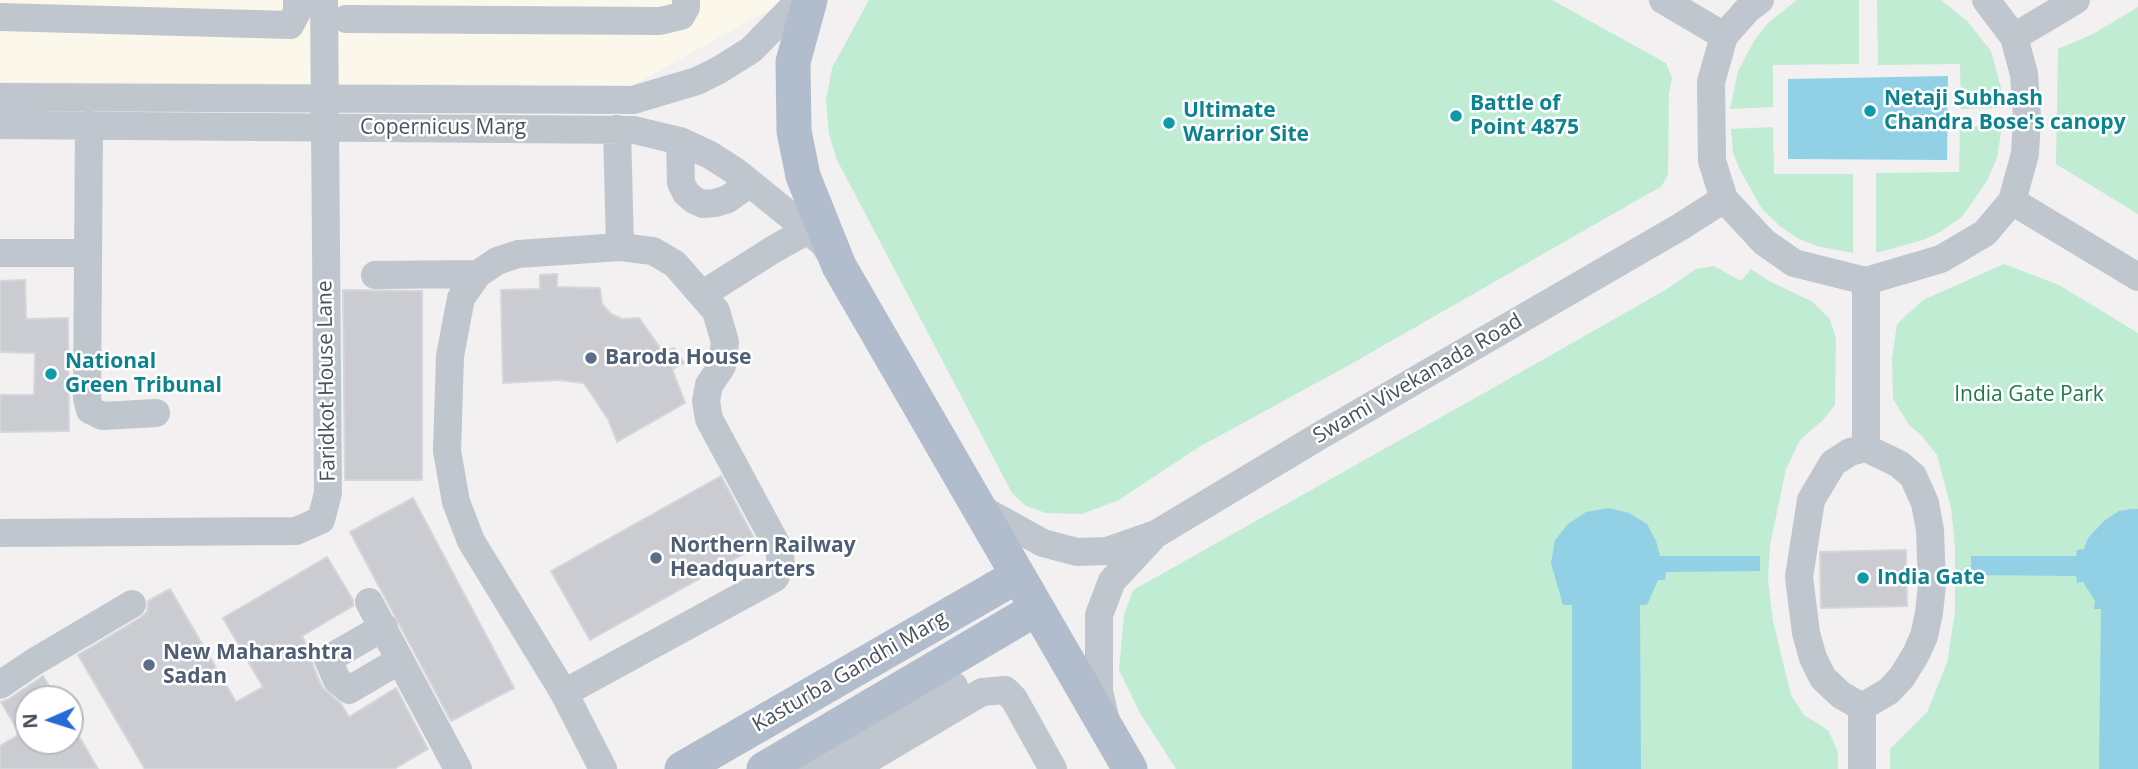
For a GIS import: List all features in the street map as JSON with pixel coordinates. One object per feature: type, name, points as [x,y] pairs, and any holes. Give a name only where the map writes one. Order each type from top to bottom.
[{"type":"main road","points":[[810,0],[793,62],[794,131],[803,176],[839,266],[1130,769]]},
{"type":"main road","name":"Kasturba Gandhi Marg","points":[[682,769],[1017,576]]},
{"type":"main road","name":"Kasturba Gandhi Marg","points":[[764,769],[1036,609]]},
{"type":"street","points":[[0,17],[50,9],[154,10],[290,25],[297,12],[297,0]]},
{"type":"street","points":[[324,0],[324,127]]},
{"type":"street","points":[[346,19],[399,10],[593,10],[660,20],[681,16],[686,0]]},
{"type":"street","name":"Copernicus Marg","points":[[0,97],[633,100],[687,84],[719,70],[751,50],[800,0]]},
{"type":"street","points":[[1663,0],[1724,36]]},
{"type":"street","points":[[1760,0],[1748,9],[1724,36],[1711,82],[1712,161],[1724,199],[1763,242],[1794,263],[1866,281],[1941,259],[1985,233],[2012,201],[2025,154],[2028,117],[2024,74],[2014,37],[1986,0]]},
{"type":"street","points":[[2014,37],[2076,0]]},
{"type":"street","points":[[621,247],[625,129],[633,100]]},
{"type":"street","name":"Copernicus Marg","points":[[0,124],[625,129],[680,141],[710,155],[808,230],[824,244],[839,266]]},
{"type":"street","points":[[89,125],[87,398],[90,410],[102,416],[156,413]]},
{"type":"street","name":"Faridkot House Lane","points":[[0,533],[296,531],[321,520],[328,492],[324,127]]},
{"type":"street","points":[[680,141],[681,183],[686,193],[694,200],[715,204],[728,199],[750,183]]},
{"type":"street","name":"Swami Vivekanada Road","points":[[1156,534],[1724,199]]},
{"type":"street","points":[[2012,201],[2138,276]]},
{"type":"street","points":[[703,294],[808,230]]},
{"type":"street","points":[[564,693],[775,578],[781,565],[779,549],[709,419],[706,401],[709,385],[722,366],[725,342],[716,311],[675,264],[653,251],[621,247],[519,254],[497,261],[478,274],[461,298],[450,356],[447,450],[456,502],[471,541],[564,693],[603,769]]},
{"type":"street","points":[[0,253],[88,253]]},
{"type":"street","points":[[375,275],[478,274]]},
{"type":"street","points":[[1866,281],[1866,448]]},
{"type":"street","points":[[1866,448],[1899,464],[1913,476],[1925,503],[1930,530],[1932,585],[1930,613],[1916,654],[1902,677],[1889,691],[1862,706],[1841,695],[1823,678],[1813,658],[1806,633],[1799,577],[1811,500],[1833,463],[1850,452],[1866,448]]},
{"type":"street","points":[[978,507],[1043,543],[1077,552],[1107,551],[1156,534]]},
{"type":"street","points":[[1108,731],[1099,691],[1099,615],[1112,581],[1156,534]]},
{"type":"street","points":[[369,602],[458,769]]},
{"type":"street","points":[[0,685],[132,604]]},
{"type":"street","points":[[384,627],[328,659],[337,680],[349,690],[400,660]]},
{"type":"street","points":[[811,769],[965,679]]},
{"type":"street","points":[[852,769],[982,692],[1005,690],[1014,699],[1052,769]]},
{"type":"street","points":[[1862,706],[1862,769]]},
{"type":"shaded area","points":[[0,0],[787,0],[633,85],[0,82]]},
{"type":"green space","points":[[869,0],[1552,0],[1666,63],[1672,78],[1669,94],[1668,175],[1661,187],[1351,364],[1199,447],[1119,500],[1082,514],[1046,513],[1026,506],[1012,493],[837,160],[829,134],[826,101],[832,68]]},
{"type":"green space","points":[[1797,0],[1859,0],[1859,64],[1773,65],[1773,107],[1730,109],[1738,71],[1754,41],[1769,22]]},
{"type":"green space","points":[[1877,0],[1941,0],[1968,22],[1991,51],[2001,88],[2003,108],[1961,109],[1960,64],[1878,65]]},
{"type":"green space","points":[[2138,7],[2138,214],[2056,164],[2058,49],[2093,34]]},
{"type":"green space","points":[[2002,126],[1997,158],[1987,181],[1962,217],[1923,240],[1876,253],[1876,173],[1959,172],[1960,127]]},
{"type":"green space","points":[[1773,127],[1774,174],[1853,174],[1853,253],[1817,246],[1799,239],[1762,209],[1733,153],[1731,129]]},
{"type":"green space","name":"India Gate Park","points":[[2004,264],[2059,285],[2138,333],[2138,769],[1890,769],[1890,749],[1927,712],[1947,663],[1955,612],[1955,546],[1951,508],[1937,455],[1909,425],[1893,399],[1892,358],[1897,324],[1923,300]]},
{"type":"green space","points":[[1714,266],[1741,281],[1751,269],[1769,281],[1813,302],[1830,319],[1836,339],[1835,405],[1823,420],[1800,440],[1786,469],[1770,545],[1768,580],[1773,621],[1791,695],[1804,715],[1828,730],[1838,752],[1838,769],[1176,769],[1140,713],[1119,670],[1124,615],[1133,590],[1667,289],[1696,269]]},
{"type":"water","points":[[1948,76],[1947,160],[1788,159],[1788,79]]},
{"type":"water","points":[[1608,508],[1629,513],[1647,524],[1660,556],[1760,556],[1760,571],[1666,572],[1665,580],[1658,580],[1647,605],[1640,605],[1641,769],[1572,769],[1572,605],[1563,605],[1551,563],[1555,540],[1568,524],[1586,512]]},
{"type":"water","points":[[2138,509],[2138,769],[2099,769],[2101,609],[2094,609],[2095,601],[2083,582],[2077,583],[2076,576],[1971,575],[1971,556],[2076,556],[2077,550],[2084,549],[2088,538],[2104,521],[2119,511]]},
{"type":"building","name":"Baroda House","points":[[557,274],[557,287],[600,288],[602,304],[611,314],[622,319],[639,318],[663,352],[674,348],[684,363],[672,369],[685,403],[617,442],[608,419],[584,383],[558,380],[503,383],[501,290],[540,289],[540,275]]},
{"type":"building","name":"National Green Tribunal","points":[[25,280],[26,319],[68,318],[69,431],[0,432],[0,395],[34,395],[35,353],[0,352],[0,281]]},
{"type":"building","points":[[343,290],[422,291],[422,480],[345,480]]},
{"type":"building","name":"Northern Railway Headquarters","points":[[721,476],[758,546],[590,640],[551,571]]},
{"type":"building","points":[[413,498],[514,688],[451,721],[350,532]]},
{"type":"building","points":[[1906,550],[1907,606],[1821,608],[1820,552]]},
{"type":"building","name":"New Maharashtra Sadan","points":[[327,557],[353,600],[353,606],[302,636],[312,655],[313,666],[322,687],[341,704],[349,717],[396,688],[428,749],[394,769],[145,769],[78,655],[140,618],[147,612],[148,601],[170,589],[236,702],[263,687],[223,618]]},
{"type":"building","points":[[43,676],[48,685],[30,685]]},
{"type":"building","points":[[14,696],[14,724],[1,702]]},
{"type":"building","points":[[14,738],[14,755],[84,755],[84,745],[98,769],[0,769],[0,746]]},
{"type":"place","name":"Netaji Subhash Chandra Bose's canopy","points":[[1870,111]]},
{"type":"place","name":"Battle of Point 4875","points":[[1456,116]]},
{"type":"place","name":"Ultimate Warrior Site","points":[[1169,123]]},
{"type":"place","name":"Baroda House","points":[[591,358]]},
{"type":"place","name":"National Green Tribunal","points":[[51,374]]},
{"type":"place","name":"Northern Railway Headquarters","points":[[656,558]]},
{"type":"place","name":"India Gate","points":[[1863,578]]},
{"type":"place","name":"New Maharashtra Sadan","points":[[149,665]]}]
